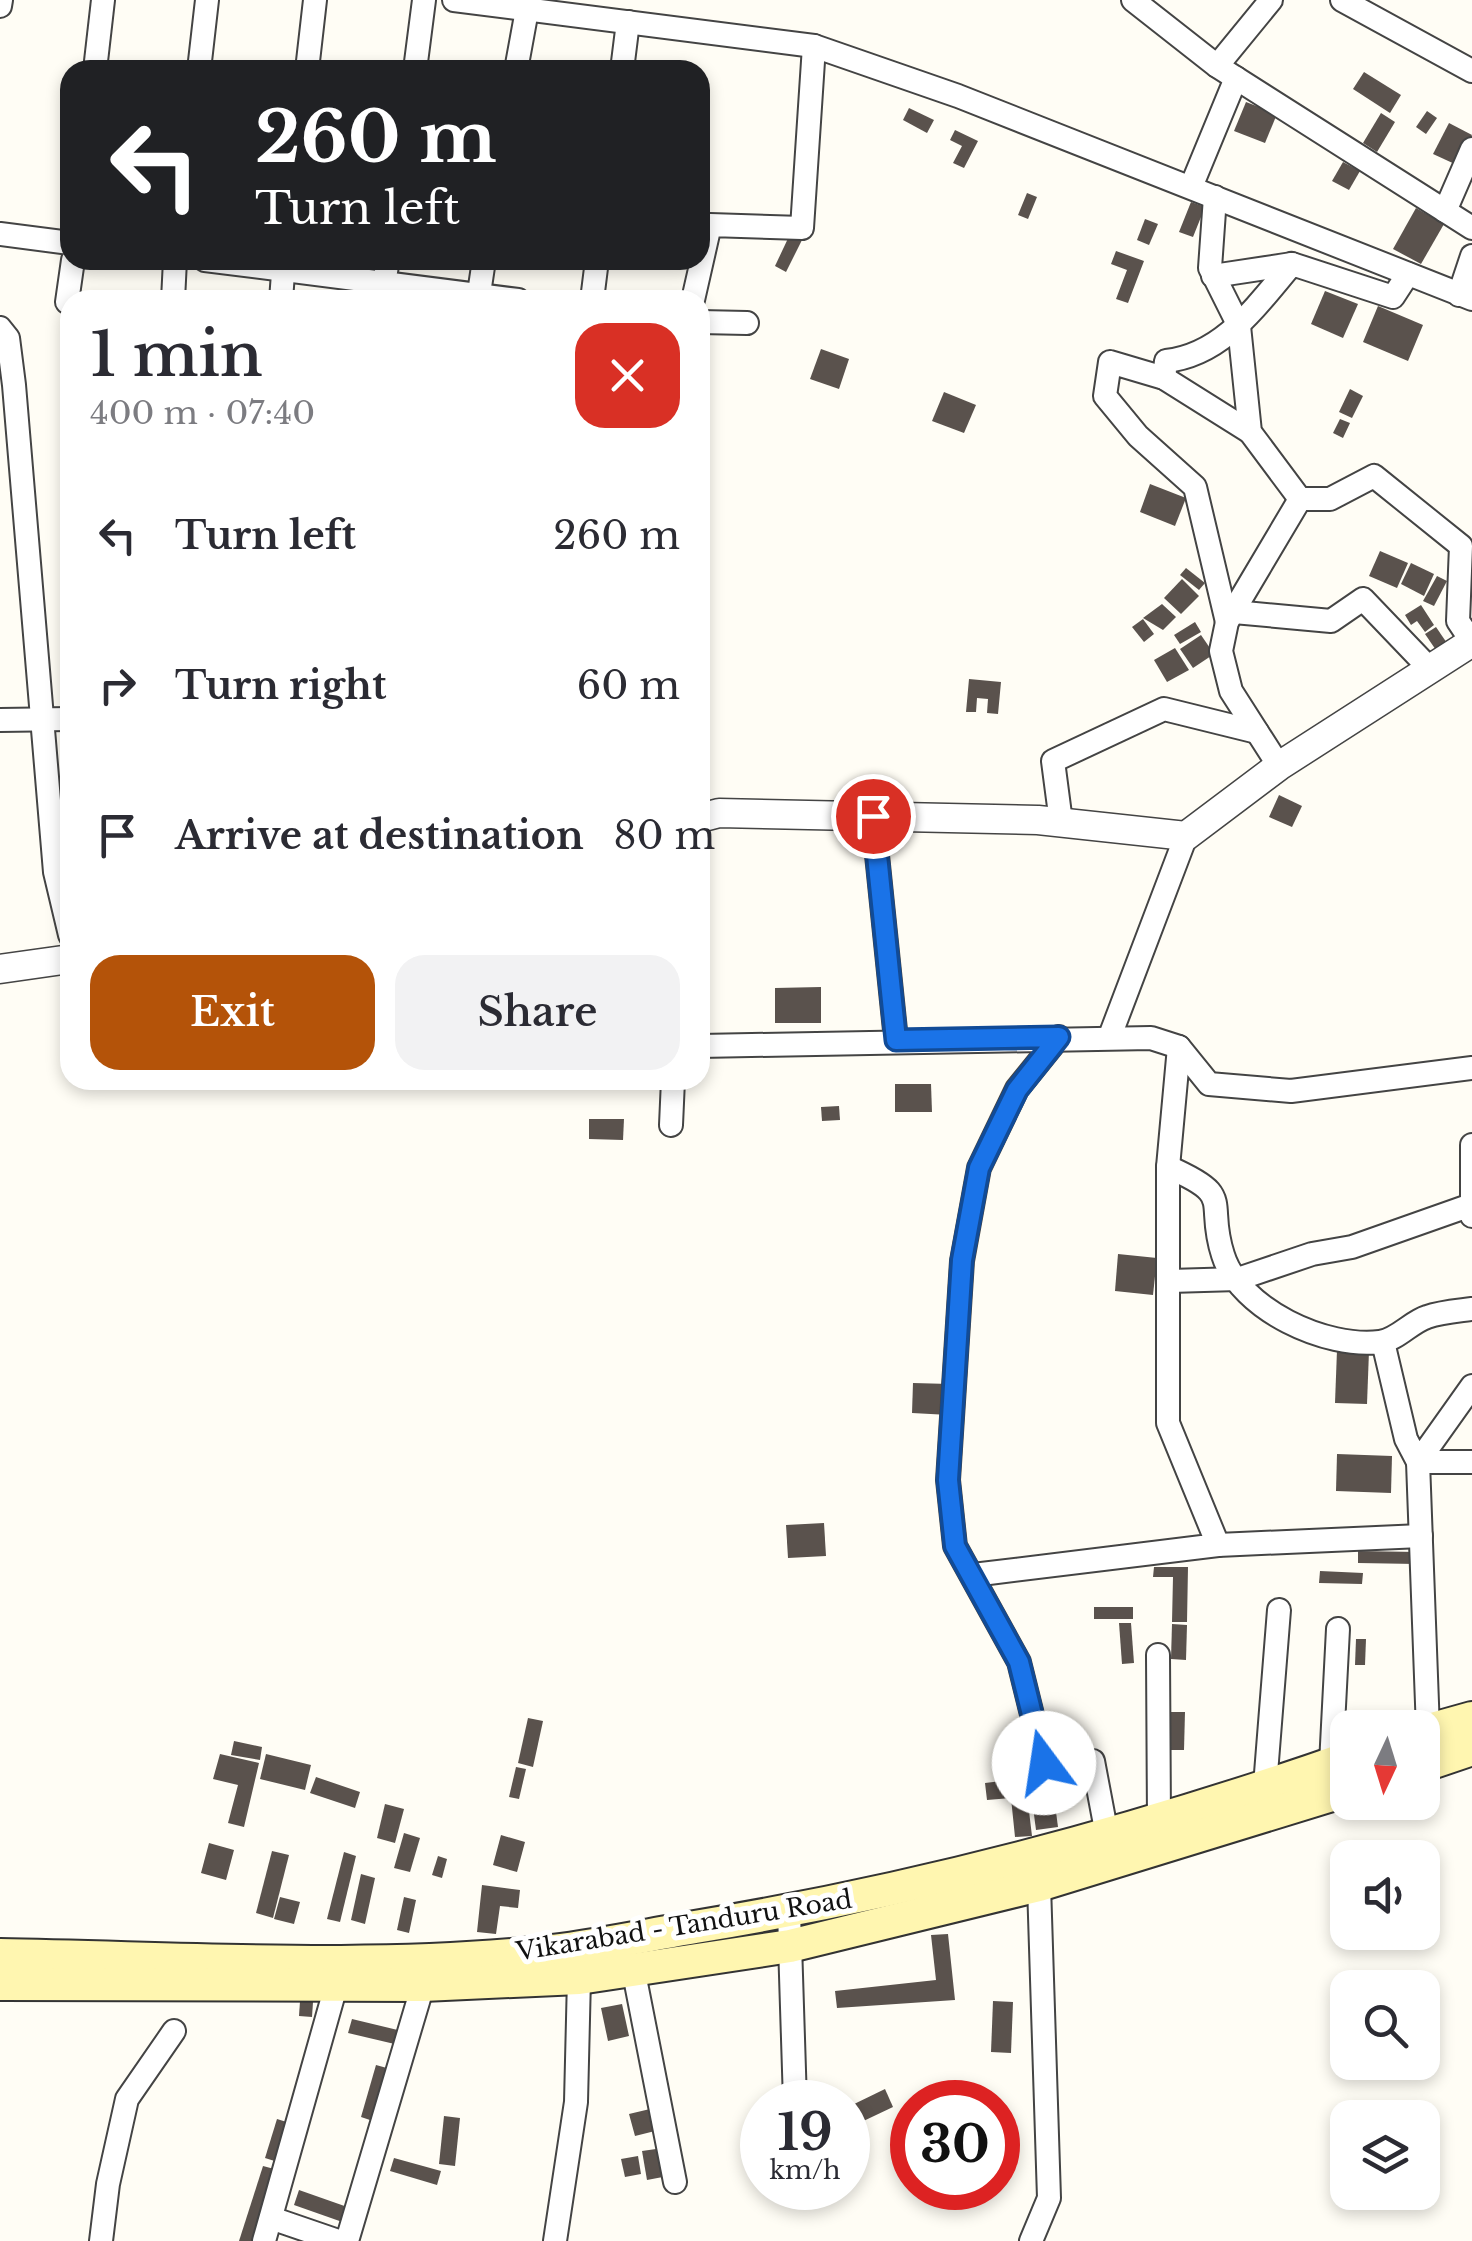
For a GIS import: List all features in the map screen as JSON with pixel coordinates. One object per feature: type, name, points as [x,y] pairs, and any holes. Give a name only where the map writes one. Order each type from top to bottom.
[{"type":"main road","points":[[1440,1727],[1472,1718]]},
{"type":"main road","points":[[1440,1760],[1472,1750]]},
{"type":"main road","name":"Vikarabad - Tanduru Road","points":[[0,1984],[554,1950],[789,1912],[1034,1858],[1160,1822],[1265,1786],[1330,1773]]},
{"type":"main road","name":"Vikarabad - Tanduru Road","points":[[0,1954],[237,1972],[336,1986],[579,1978],[790,1946],[1039,1885],[1330,1776]]},
{"type":"street","points":[[96,60],[103,0]]},
{"type":"street","points":[[200,60],[208,0]]},
{"type":"street","points":[[308,60],[315,0]]},
{"type":"street","points":[[415,60],[424,0]]},
{"type":"street","points":[[454,0],[814,46],[958,96],[1466,297],[1472,256]]},
{"type":"street","points":[[1132,0],[1227,72],[1472,228]]},
{"type":"street","points":[[1191,187],[1227,72],[1271,0]]},
{"type":"street","points":[[1342,0],[1472,71]]},
{"type":"street","points":[[518,60],[526,10]]},
{"type":"street","points":[[623,60],[628,22]]},
{"type":"street","points":[[710,225],[802,228],[814,46]]},
{"type":"street","points":[[1445,211],[1472,149]]},
{"type":"street","points":[[1215,197],[1210,268],[1239,326],[1250,432]]},
{"type":"street","points":[[0,234],[60,242]]},
{"type":"street","points":[[1214,276],[1292,264],[1393,297],[1408,274]]},
{"type":"street","points":[[1164,378],[1166,361],[1191,358],[1239,326],[1292,264]]},
{"type":"street","points":[[315,270],[437,290]]},
{"type":"street","points":[[710,322],[747,324]]},
{"type":"street","points":[[0,328],[8,338],[10,353],[12,491],[60,893]]},
{"type":"street","points":[[1230,617],[1195,487],[1138,436],[1105,396],[1110,362],[1164,378],[1250,432],[1300,500]]},
{"type":"street","points":[[1110,1036],[1186,836],[1279,766],[1472,642],[1458,622],[1461,546],[1374,476],[1330,499],[1300,500]]},
{"type":"street","points":[[1279,766],[1231,691],[1221,651],[1230,617],[1300,500]]},
{"type":"street","points":[[1230,617],[1331,620],[1363,599],[1430,668]]},
{"type":"street","points":[[1061,822],[1054,761],[1164,710],[1257,732]]},
{"type":"street","points":[[0,720],[60,719]]},
{"type":"street","points":[[710,815],[1061,822],[1186,836]]},
{"type":"street","points":[[873,816],[896,1040]]},
{"type":"street","points":[[0,969],[60,961]]},
{"type":"street","points":[[1059,1037],[1017,1090],[979,1168],[962,1260],[948,1480],[955,1546],[1019,1662],[1044,1763],[1093,1761],[1106,1835]]},
{"type":"street","points":[[710,1046],[1150,1038],[1179,1047],[1208,1084],[1291,1091],[1472,1068]]},
{"type":"street","points":[[1179,1047],[1168,1167],[1168,1423],[1218,1545]]},
{"type":"street","points":[[671,1126],[673,1090]]},
{"type":"street","points":[[1472,1145],[1472,1216]]},
{"type":"street","points":[[1168,1167],[1204,1183],[1218,1208],[1222,1256],[1264,1308],[1328,1340],[1383,1342],[1425,1317],[1472,1309]]},
{"type":"street","points":[[1170,1281],[1238,1279],[1312,1254],[1352,1247],[1471,1205]]},
{"type":"street","points":[[1383,1342],[1406,1439],[1418,1462],[1425,1710]]},
{"type":"street","points":[[1418,1462],[1472,1386]]},
{"type":"street","points":[[1418,1462],[1472,1462]]},
{"type":"street","points":[[972,1575],[1218,1545],[1421,1536]]},
{"type":"street","points":[[1265,1786],[1279,1610]]},
{"type":"street","points":[[1338,1629],[1340,1710]]},
{"type":"street","points":[[1158,1655],[1160,1822]]},
{"type":"street","points":[[1031,2241],[1048,2198],[1039,1885]]},
{"type":"street","points":[[789,1912],[793,2080]]},
{"type":"street","points":[[632,1968],[675,2182]]},
{"type":"street","points":[[554,2241],[576,2102],[579,1978]]},
{"type":"street","points":[[347,2241],[424,1985]]},
{"type":"street","points":[[264,2241],[336,1986]]},
{"type":"street","points":[[101,2241],[127,2100],[174,2031]]},
{"type":"street","points":[[271,2218],[338,2241]]},
{"type":"building","points":[[1364,72],[1401,95],[1390,113],[1353,89]]},
{"type":"building","points":[[1246,102],[1277,114],[1265,143],[1234,131]]},
{"type":"building","points":[[909,108],[934,120],[927,133],[903,120]]},
{"type":"building","points":[[1427,111],[1437,118],[1426,134],[1416,127]]},
{"type":"building","points":[[1381,113],[1395,122],[1377,152],[1363,143]]},
{"type":"building","points":[[1449,123],[1472,135],[1457,165],[1433,154]]},
{"type":"building","points":[[955,130],[978,141],[964,168],[953,163],[962,146],[950,140]]},
{"type":"building","points":[[1343,162],[1360,171],[1349,190],[1332,181]]},
{"type":"building","points":[[1027,193],[1037,197],[1028,219],[1018,215]]},
{"type":"building","points":[[1191,202],[1205,207],[1193,237],[1179,232]]},
{"type":"building","points":[[1416,208],[1444,224],[1421,264],[1393,249]]},
{"type":"building","points":[[1145,219],[1158,224],[1149,245],[1137,240]]},
{"type":"building","points":[[792,230],[804,236],[786,272],[775,266]]},
{"type":"building","points":[[1116,251],[1144,261],[1128,303],[1116,299],[1127,270],[1111,264]]},
{"type":"building","points":[[1325,291],[1358,304],[1343,338],[1311,324]]},
{"type":"building","points":[[1378,306],[1423,325],[1408,361],[1363,342]]},
{"type":"building","points":[[821,349],[849,359],[839,389],[810,379]]},
{"type":"building","points":[[1350,389],[1363,396],[1352,418],[1339,412]]},
{"type":"building","points":[[944,392],[976,405],[964,433],[932,421]]},
{"type":"building","points":[[1340,419],[1350,423],[1343,438],[1333,433]]},
{"type":"building","points":[[1150,484],[1186,498],[1175,526],[1140,512]]},
{"type":"building","points":[[1380,551],[1408,563],[1397,588],[1369,576]]},
{"type":"building","points":[[1411,563],[1434,574],[1424,596],[1401,584]]},
{"type":"building","points":[[1186,568],[1205,583],[1199,590],[1180,575]]},
{"type":"building","points":[[1437,576],[1447,581],[1434,606],[1423,601]]},
{"type":"building","points":[[1182,579],[1199,596],[1181,614],[1164,598]]},
{"type":"building","points":[[1162,604],[1176,617],[1163,630],[1143,618]]},
{"type":"building","points":[[1421,605],[1434,625],[1425,632],[1417,621],[1411,625],[1405,615]]},
{"type":"building","points":[[1143,619],[1154,634],[1144,642],[1132,627]]},
{"type":"building","points":[[1195,622],[1201,632],[1180,644],[1174,635]]},
{"type":"building","points":[[1436,627],[1451,649],[1440,656],[1425,634]]},
{"type":"building","points":[[1201,635],[1214,654],[1193,668],[1180,649]]},
{"type":"building","points":[[1175,648],[1189,670],[1167,682],[1154,660]]},
{"type":"building","points":[[969,679],[1001,682],[998,714],[987,713],[988,699],[977,698],[976,712],[966,712]]},
{"type":"building","points":[[1279,795],[1302,806],[1292,827],[1269,817]]},
{"type":"building","points":[[821,987],[821,1023],[775,1023],[775,988]]},
{"type":"building","points":[[895,1084],[931,1084],[932,1112],[895,1112]]},
{"type":"building","points":[[839,1106],[840,1120],[822,1121],[821,1107]]},
{"type":"building","points":[[589,1119],[624,1119],[623,1140],[589,1139]]},
{"type":"building","points":[[1118,1254],[1157,1258],[1153,1295],[1115,1291]]},
{"type":"building","points":[[1337,1350],[1369,1351],[1367,1404],[1335,1403]]},
{"type":"building","points":[[913,1383],[950,1384],[949,1415],[912,1413]]},
{"type":"building","points":[[1337,1454],[1392,1456],[1391,1493],[1336,1491]]},
{"type":"building","points":[[824,1523],[826,1556],[788,1558],[786,1525]]},
{"type":"building","points":[[1358,1551],[1417,1552],[1416,1564],[1358,1563]]},
{"type":"building","points":[[1154,1567],[1188,1567],[1187,1622],[1172,1622],[1173,1577],[1153,1577]]},
{"type":"building","points":[[1320,1571],[1363,1573],[1362,1584],[1319,1583]]},
{"type":"building","points":[[1094,1607],[1133,1607],[1133,1619],[1094,1619]]},
{"type":"building","points":[[1119,1623],[1131,1623],[1134,1663],[1122,1664]]},
{"type":"building","points":[[1172,1624],[1187,1625],[1186,1660],[1171,1659]]},
{"type":"building","points":[[1356,1639],[1366,1639],[1365,1665],[1355,1665]]},
{"type":"building","points":[[1169,1712],[1185,1712],[1184,1750],[1168,1750]]},
{"type":"building","points":[[528,1718],[543,1721],[533,1767],[518,1763]]},
{"type":"building","points":[[234,1741],[262,1747],[260,1760],[231,1755]]},
{"type":"building","points":[[220,1754],[259,1763],[244,1827],[228,1823],[238,1785],[213,1779]]},
{"type":"building","points":[[266,1754],[311,1765],[305,1790],[260,1779]]},
{"type":"building","points":[[516,1767],[526,1769],[519,1799],[509,1797]]},
{"type":"building","points":[[1051,1774],[1058,1827],[1036,1830],[1029,1776]]},
{"type":"building","points":[[316,1777],[360,1792],[355,1808],[310,1793]]},
{"type":"building","points":[[1025,1778],[1032,1836],[1015,1837],[1011,1798],[987,1800],[985,1783]]},
{"type":"building","points":[[385,1804],[404,1809],[395,1843],[377,1838]]},
{"type":"building","points":[[404,1833],[420,1838],[410,1872],[394,1868]]},
{"type":"building","points":[[501,1835],[525,1842],[517,1872],[493,1865]]},
{"type":"building","points":[[209,1843],[234,1850],[226,1880],[201,1873]]},
{"type":"building","points":[[272,1851],[289,1855],[273,1918],[256,1913]]},
{"type":"building","points":[[344,1852],[356,1856],[340,1922],[327,1919]]},
{"type":"building","points":[[438,1856],[447,1859],[442,1878],[432,1875]]},
{"type":"building","points":[[361,1874],[375,1878],[365,1924],[351,1920]]},
{"type":"building","points":[[482,1885],[520,1890],[518,1908],[500,1906],[496,1934],[477,1932]]},
{"type":"building","points":[[280,1897],[300,1902],[294,1924],[274,1919]]},
{"type":"building","points":[[404,1897],[416,1900],[409,1933],[397,1930]]},
{"type":"building","points":[[948,1934],[955,2000],[837,2008],[835,1991],[936,1980],[931,1935]]},
{"type":"building","points":[[300,2001],[313,2002],[312,2017],[299,2016]]},
{"type":"building","points":[[993,2001],[1013,2002],[1011,2053],[991,2052]]},
{"type":"building","points":[[622,2004],[629,2036],[608,2041],[601,2008]]},
{"type":"building","points":[[352,2019],[406,2032],[403,2046],[348,2033]]},
{"type":"building","points":[[376,2065],[394,2070],[379,2123],[361,2117]]},
{"type":"building","points":[[885,2089],[890,2108],[870,2118],[870,2096]]},
{"type":"building","points":[[650,2109],[655,2131],[635,2136],[629,2114]]},
{"type":"building","points":[[444,2116],[460,2118],[455,2166],[439,2164]]},
{"type":"building","points":[[277,2119],[293,2124],[281,2163],[265,2158]]},
{"type":"building","points":[[663,2148],[668,2176],[647,2180],[642,2151]]},
{"type":"building","points":[[638,2156],[641,2174],[625,2177],[621,2159]]},
{"type":"building","points":[[394,2158],[441,2171],[437,2185],[390,2171]]},
{"type":"building","points":[[263,2166],[278,2170],[256,2241],[239,2241]]},
{"type":"building","points":[[299,2190],[353,2209],[348,2224],[294,2205]]},
{"type":"route","points":[[873,816],[896,1040],[1059,1037],[1017,1090],[979,1168],[962,1260],[956,1408],[948,1480],[955,1546],[1019,1662],[1044,1763]]}]
